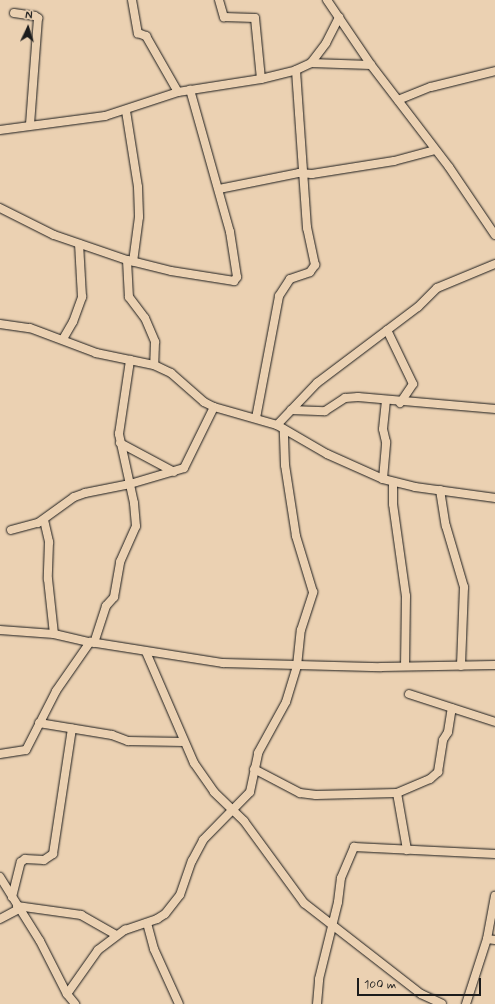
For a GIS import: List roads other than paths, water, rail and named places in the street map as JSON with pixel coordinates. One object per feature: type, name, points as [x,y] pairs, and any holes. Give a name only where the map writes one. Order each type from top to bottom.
[{"type":"street","points":[[132,0],[138,33],[144,35],[149,41],[178,92]]},
{"type":"street","points":[[219,0],[224,17],[254,18],[261,79]]},
{"type":"street","points":[[327,0],[371,65],[435,150],[495,235]]},
{"type":"street","points":[[14,13],[35,16],[38,18],[30,125]]},
{"type":"street","points":[[311,63],[326,43],[339,17]]},
{"type":"street","points":[[0,130],[84,119],[126,111],[178,92],[261,79],[296,70],[311,63],[371,65]]},
{"type":"street","points":[[256,418],[279,296],[290,279],[310,272],[315,265],[308,238],[296,70]]},
{"type":"street","points":[[398,100],[431,87],[495,70]]},
{"type":"street","points":[[0,208],[54,235],[130,261],[234,281],[237,277],[230,232],[190,90]]},
{"type":"street","points":[[126,111],[138,187],[139,217],[130,261],[129,297],[145,318],[155,342],[154,365]]},
{"type":"street","points":[[219,189],[303,173],[394,161],[435,150]]},
{"type":"street","points":[[63,339],[73,322],[82,297],[79,244]]},
{"type":"street","points":[[67,994],[98,950],[116,935],[165,914],[180,895],[197,850],[231,809],[250,792],[258,753],[286,702],[297,666],[301,630],[313,592],[296,536],[280,427],[291,410],[317,383],[443,284],[495,264]]},
{"type":"street","points":[[0,324],[30,328],[63,339],[96,353],[154,365],[171,373],[204,402],[214,407],[256,418],[280,427],[327,454],[383,479],[440,490],[495,498]]},
{"type":"street","points":[[386,330],[413,384],[400,402]]},
{"type":"street","points":[[0,754],[26,750],[38,723],[56,692],[92,643],[106,606],[114,597],[122,557],[135,532],[136,516],[120,443],[123,393],[130,360]]},
{"type":"street","points":[[291,410],[325,411],[347,397],[495,409]]},
{"type":"street","points":[[383,479],[386,442],[383,429],[386,401]]},
{"type":"street","points":[[11,530],[44,520],[74,497],[130,484],[154,475],[174,472],[184,468],[214,407]]},
{"type":"street","points":[[120,443],[174,472]]},
{"type":"street","points":[[393,482],[393,504],[406,596],[405,666]]},
{"type":"street","points":[[440,490],[446,526],[464,587],[461,666]]},
{"type":"street","points":[[44,520],[49,542],[48,579],[54,634]]},
{"type":"street","points":[[0,630],[54,634],[92,643],[146,652],[223,662],[297,666],[495,665]]},
{"type":"street","points":[[146,652],[194,763],[214,792],[244,821],[304,903],[421,994],[442,1004]]},
{"type":"street","points":[[409,694],[495,722]]},
{"type":"street","points":[[254,769],[300,793],[316,795],[397,793],[430,779],[438,772],[443,740],[448,732],[452,708]]},
{"type":"street","points":[[38,723],[112,735],[128,741],[184,742]]},
{"type":"street","points":[[12,897],[21,862],[25,859],[44,860],[53,854],[72,728]]},
{"type":"street","points":[[397,793],[407,850]]},
{"type":"street","points":[[317,1004],[320,979],[341,878],[354,847],[495,854]]},
{"type":"street","points":[[0,877],[40,941],[67,994],[75,1004]]},
{"type":"street","points":[[466,1004],[491,939],[495,896]]},
{"type":"street","points":[[0,919],[18,907],[81,915],[116,935]]},
{"type":"street","points":[[146,923],[154,949],[180,1004]]}]
